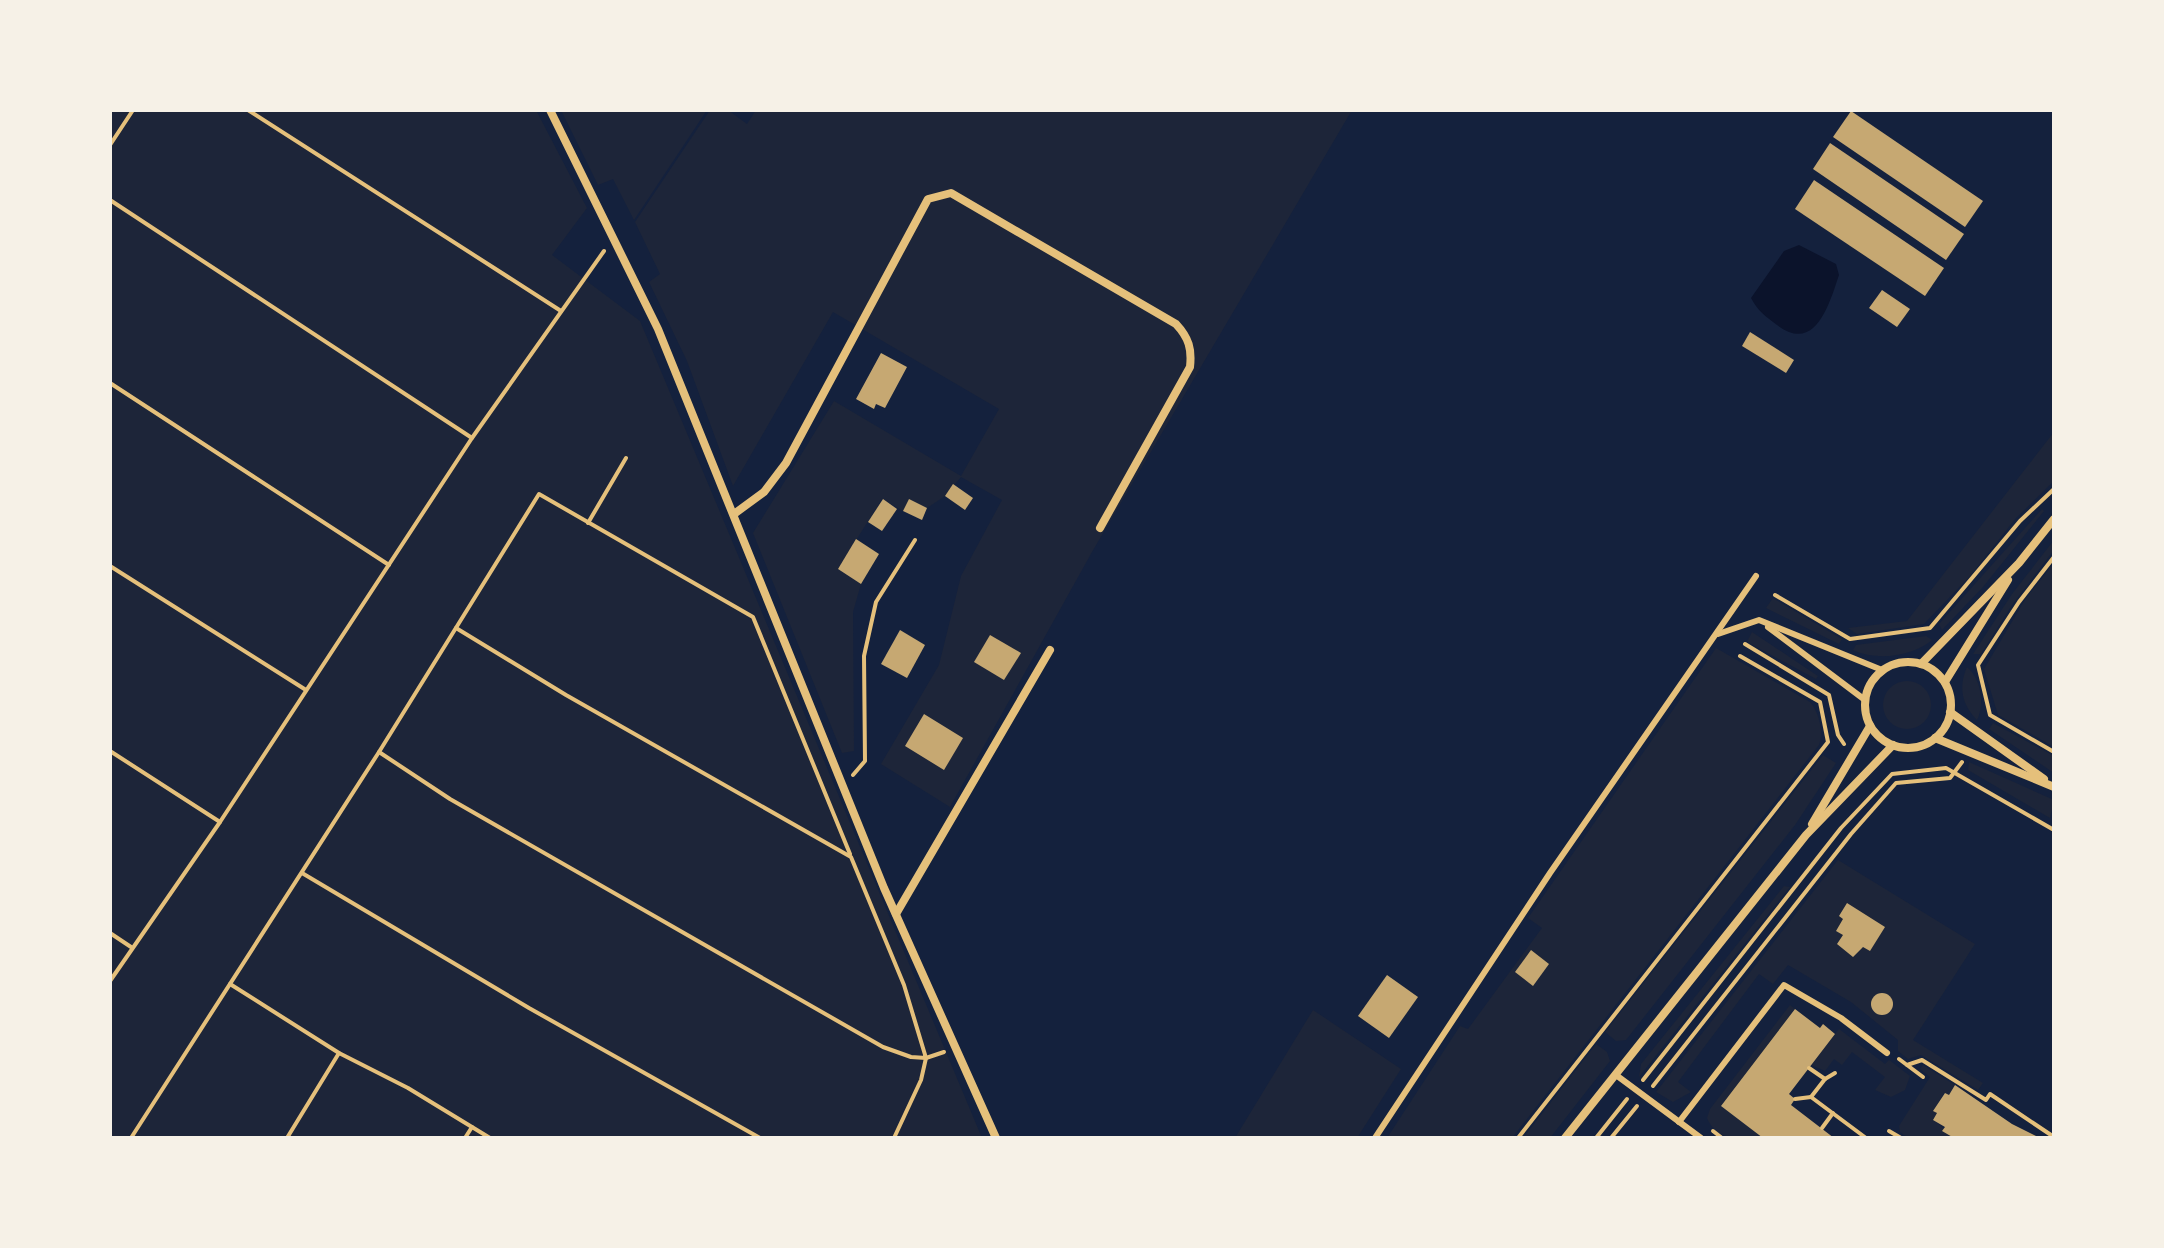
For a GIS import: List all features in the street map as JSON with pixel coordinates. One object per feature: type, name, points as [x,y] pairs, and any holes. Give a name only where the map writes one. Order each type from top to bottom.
[{"type":"street","points":[[550,110],[615,236],[658,329],[896,914],[996,1138]]},
{"type":"street","points":[[734,514],[764,492],[786,463],[928,199],[951,193],[1176,324],[1187,335],[1190,367],[1100,528]]},
{"type":"street","points":[[1921,664],[2019,563],[2054,519]]},
{"type":"street","points":[[1945,682],[1921,664],[1901,662],[1882,670],[1870,683],[1865,700],[1870,726],[1893,745],[1915,748],[1935,738],[1950,712],[1945,682],[2019,563]]},
{"type":"street","points":[[896,914],[1050,650]]},
{"type":"street","points":[[1950,712],[2054,787]]},
{"type":"street","points":[[1806,835],[1870,726]]},
{"type":"street","points":[[1935,738],[2054,787]]},
{"type":"street","points":[[1565,1138],[1806,835],[1893,745]]},
{"type":"lane","points":[[1375,1138],[1550,873],[1756,576]]},
{"type":"lane","points":[[1718,634],[1759,620],[1882,670]]},
{"type":"lane","points":[[1759,620],[1865,700]]},
{"type":"lane","points":[[1679,1122],[1784,985],[1891,1051]]},
{"type":"lane","points":[[1616,1075],[1701,1138]]},
{"type":"path","points":[[110,145],[133,110]]},
{"type":"path","points":[[248,110],[561,311]]},
{"type":"path","points":[[110,200],[472,438]]},
{"type":"path","points":[[110,981],[220,822],[472,438],[615,236]]},
{"type":"path","points":[[110,383],[389,566]]},
{"type":"path","points":[[588,523],[626,458]]},
{"type":"path","points":[[1775,595],[1850,639],[1930,628],[2020,521],[2054,489]]},
{"type":"path","points":[[131,1138],[379,752],[539,494],[753,617],[904,985],[926,1058],[921,1080],[894,1138]]},
{"type":"path","points":[[843,785],[865,761],[864,656],[876,602],[915,540]]},
{"type":"path","points":[[1979,733],[1990,715],[1978,665],[2019,602],[2054,557]]},
{"type":"path","points":[[110,566],[306,690]]},
{"type":"path","points":[[456,628],[579,703],[851,857]]},
{"type":"path","points":[[1745,644],[1829,695],[1840,739],[1854,752]]},
{"type":"path","points":[[1518,1138],[1828,742],[1820,702],[1740,656]]},
{"type":"path","points":[[1990,715],[2054,752]]},
{"type":"path","points":[[110,751],[220,822]]},
{"type":"path","points":[[379,752],[450,799],[883,1047],[911,1057],[926,1058],[945,1051]]},
{"type":"path","points":[[1611,1138],[1851,834],[1896,783],[1950,778],[1968,752]]},
{"type":"path","points":[[1873,766],[1887,778]]},
{"type":"path","points":[[1596,1138],[1841,828],[1887,778],[1905,770],[1946,768],[2054,830]]},
{"type":"path","points":[[302,873],[529,1008],[760,1138]]},
{"type":"path","points":[[110,933],[132,947]]},
{"type":"path","points":[[230,984],[339,1053],[408,1088],[490,1138]]},
{"type":"path","points":[[1891,1051],[1923,1077]]},
{"type":"path","points":[[287,1138],[339,1053]]},
{"type":"path","points":[[1907,1065],[1922,1060],[1986,1100],[1990,1094],[2054,1137]]},
{"type":"path","points":[[1809,1068],[1825,1079]]},
{"type":"path","points":[[1811,1097],[1825,1079],[1835,1073]]},
{"type":"path","points":[[1795,1099],[1811,1097],[1866,1138]]},
{"type":"path","points":[[1822,1128],[1833,1113]]},
{"type":"path","points":[[465,1138],[472,1127]]},
{"type":"path","points":[[1889,1131],[1901,1138]]},
{"type":"shaded area","points":[[110,110],[536,110],[587,208],[552,255],[640,321],[982,1138],[110,1138]]},
{"type":"shaded area","points":[[561,110],[707,110],[634,220],[613,179],[598,185]]},
{"type":"shaded area","points":[[710,110],[728,110],[747,124],[756,110],[1352,110],[1092,552],[950,807],[881,764],[939,665],[961,576],[1002,500],[961,477],[945,496],[927,508],[909,500],[903,511],[882,499],[838,569],[861,584],[853,612],[854,751],[842,753],[753,533],[834,401],[961,476],[999,409],[833,312],[733,486],[687,361],[649,282],[660,274],[635,222]]},
{"type":"shaded area","points":[[1799,245],[1836,264],[1839,275],[1825,312],[1811,330],[1801,334],[1777,325],[1762,313],[1751,298],[1784,251]]},
{"type":"shaded area","points":[[2054,432],[2054,481],[2016,518],[1970,576],[1924,624],[1857,634],[1848,628],[1907,621]]},
{"type":"shaded area","points":[[2042,509],[2044,511],[1983,587],[1942,630],[1939,624]]},
{"type":"shaded area","points":[[2054,540],[2054,550],[2012,605],[1981,654],[1973,654],[2012,594]]},
{"type":"shaded area","points":[[2054,563],[2054,747],[1998,715],[1984,669],[2026,598]]},
{"type":"shaded area","points":[[1773,598],[1842,639],[1839,644],[1766,608]]},
{"type":"shaded area","points":[[1752,632],[1818,676],[1816,679],[1747,642]]},
{"type":"shaded area","points":[[1926,636],[1932,640],[1924,646],[1894,656],[1853,650],[1856,645]]},
{"type":"shaded area","points":[[1716,648],[1810,702],[1820,722],[1819,745],[1512,1138],[1387,1138],[1460,1026],[1468,1029],[1542,928],[1528,918]]},
{"type":"shaded area","points":[[1967,667],[1976,678],[1980,692],[1981,707],[1977,720],[1963,695]]},
{"type":"shaded area","points":[[1907,681],[1924,688],[1931,705],[1924,722],[1907,729],[1890,722],[1883,705],[1890,688]]},
{"type":"shaded area","points":[[1993,723],[2054,756],[2054,773],[1989,729]]},
{"type":"shaded area","points":[[1823,755],[1836,763],[1795,825],[1626,1040],[1616,1041],[1605,1032]]},
{"type":"shaded area","points":[[1969,762],[2054,800],[2050,818],[1968,770]]},
{"type":"shaded area","points":[[1838,860],[1975,944],[1913,1040],[1983,1083],[1978,1090],[1921,1055],[1908,1059],[1898,1051],[1898,1040],[1851,1002],[1788,965],[1773,984],[1759,974],[1678,1082],[1691,1092],[1673,1102],[1656,1092]]},
{"type":"shaded area","points":[[1784,886],[1790,887],[1639,1077],[1641,1064]]},
{"type":"shaded area","points":[[1790,1005],[1795,1009],[1721,1106],[1763,1138],[1723,1135],[1711,1126],[1707,1118],[1710,1109]]},
{"type":"shaded area","points":[[1313,1010],[1401,1069],[1357,1138],[1235,1138]]},
{"type":"shaded area","points":[[1839,1029],[1885,1064],[1889,1060],[1910,1076],[1905,1090],[1891,1097],[1875,1090],[1885,1077],[1852,1052],[1842,1065],[1834,1059],[1825,1071],[1811,1065]]},
{"type":"shaded area","points":[[1596,1044],[1607,1052],[1610,1061],[1550,1138],[1523,1138]]},
{"type":"shaded area","points":[[1923,1065],[1955,1085],[1949,1095],[1944,1093],[1934,1110],[1937,1113],[1933,1119],[1954,1138],[1908,1138],[1900,1132],[1899,1126],[1930,1077],[1920,1069]]},
{"type":"building","points":[[1851,111],[1983,201],[1965,227],[1833,137]]},
{"type":"building","points":[[1830,143],[1964,234],[1946,260],[1813,169]]},
{"type":"building","points":[[1814,180],[1944,268],[1925,296],[1795,209]]},
{"type":"building","points":[[1882,290],[1910,309],[1897,327],[1869,308]]},
{"type":"building","points":[[1750,332],[1794,360],[1786,373],[1742,346]]},
{"type":"building","points":[[881,353],[907,367],[885,408],[876,404],[874,409],[856,399]]},
{"type":"building","points":[[953,484],[973,498],[965,510],[945,496]]},
{"type":"building","points":[[883,499],[897,509],[882,531],[868,522]]},
{"type":"building","points":[[909,499],[927,508],[922,520],[903,511]]},
{"type":"building","points":[[856,539],[879,554],[861,584],[838,569]]},
{"type":"building","points":[[900,630],[925,645],[907,678],[881,664]]},
{"type":"building","points":[[990,635],[1021,653],[1004,680],[974,662]]},
{"type":"building","points":[[924,714],[963,738],[944,770],[905,746]]},
{"type":"building","points":[[1847,903],[1885,927],[1870,951],[1863,947],[1853,957],[1837,944],[1843,935],[1836,931],[1843,919],[1839,916]]},
{"type":"building","points":[[1531,950],[1549,964],[1533,986],[1515,972]]},
{"type":"building","points":[[1387,975],[1418,997],[1389,1038],[1358,1016]]},
{"type":"building","points":[[1882,993],[1890,996],[1893,1004],[1890,1012],[1882,1015],[1874,1012],[1871,1004],[1874,996]]},
{"type":"building","points":[[1795,1009],[1820,1028],[1823,1024],[1835,1034],[1789,1094],[1795,1099],[1791,1105],[1834,1138],[1763,1138],[1721,1106]]},
{"type":"building","points":[[1955,1085],[2012,1124],[2040,1138],[1954,1138],[1942,1131],[1945,1127],[1933,1120],[1937,1113],[1933,1111],[1945,1093],[1949,1095]]}]
